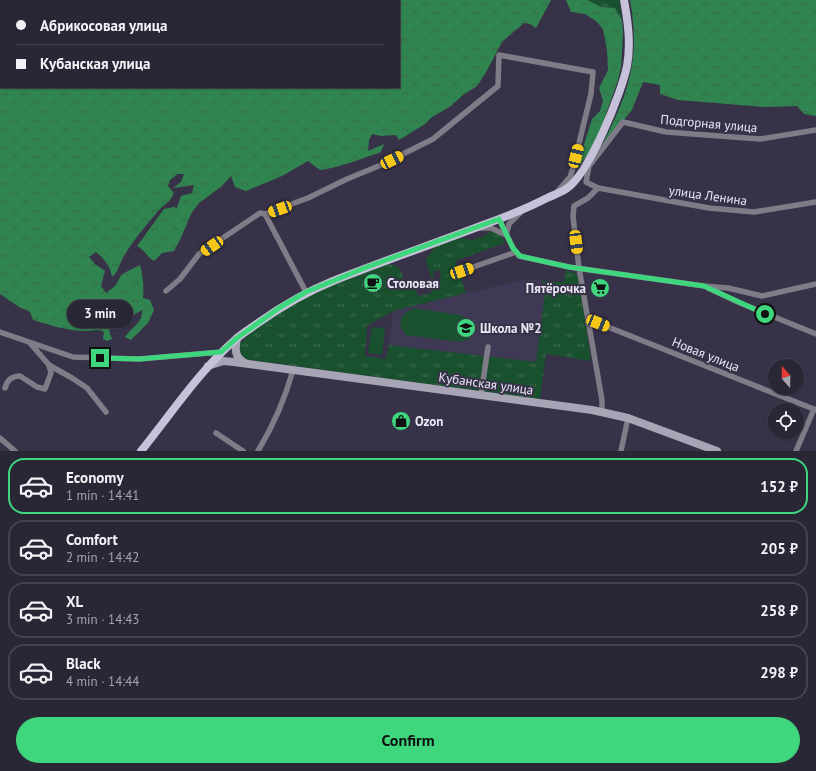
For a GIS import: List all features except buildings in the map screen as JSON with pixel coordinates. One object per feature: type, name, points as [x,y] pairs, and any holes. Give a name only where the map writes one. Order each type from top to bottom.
[{"type":"main road","points":[[141,451],[207,367],[221,352],[237,338],[279,308],[306,292],[367,267],[526,208],[566,189],[574,182],[587,164],[623,82],[629,46],[629,30],[624,0]]},
{"type":"main road","points":[[237,338],[235,347],[236,354],[240,360],[245,363]]},
{"type":"main road","points":[[221,352],[245,363]]},
{"type":"main road","points":[[207,367],[223,361],[245,363]]},
{"type":"main road","name":"Кубанская улица","points":[[245,363],[397,383],[481,396],[555,404],[602,412],[628,418],[717,451]]},
{"type":"street","points":[[166,291],[180,279],[199,254],[260,213],[265,214],[308,198],[347,179],[381,165],[433,139],[498,86],[499,55],[593,72],[591,94],[573,168],[570,177],[554,195]]},
{"type":"street","name":"Подгорная улица","points":[[598,188],[586,182],[589,166],[623,122],[666,132],[760,139],[816,130]]},
{"type":"street","points":[[598,188],[588,198],[574,206],[573,216],[579,268],[602,400],[602,412]]},
{"type":"street","name":"улица Ленина","points":[[598,188],[709,208],[754,212],[816,202]]},
{"type":"street","points":[[506,235],[509,224],[526,208]]},
{"type":"street","points":[[265,214],[306,292]]},
{"type":"street","points":[[499,219],[513,248],[520,256],[569,267],[728,288],[762,296],[816,284]]},
{"type":"street","points":[[475,228],[491,228],[506,235]]},
{"type":"street","points":[[462,271],[516,252]]},
{"type":"street","points":[[704,286],[740,303],[816,334]]},
{"type":"street","name":"Новая улица","points":[[588,322],[598,323],[815,410]]},
{"type":"street","points":[[0,332],[73,357],[139,359],[221,352]]},
{"type":"street","points":[[30,343],[49,365],[82,383],[106,412]]},
{"type":"street","points":[[481,396],[488,347]]},
{"type":"street","points":[[5,388],[7,382],[16,376],[20,376],[37,387],[45,388],[51,373],[49,365]]},
{"type":"street","points":[[258,451],[271,428],[290,382],[293,370]]},
{"type":"street","points":[[796,451],[815,410]]},
{"type":"street","points":[[621,451],[628,418]]},
{"type":"street","points":[[216,433],[243,451]]},
{"type":"street","points":[[0,438],[15,451]]},
{"type":"shaded area","name":"Школа №2","points":[[527,279],[542,281],[545,294],[536,362],[389,345],[393,311]]},
{"type":"green space","points":[[400,0],[551,0],[536,28],[530,24],[524,23],[502,42],[477,86],[463,95],[451,106],[432,117],[425,124],[399,140],[396,135],[381,136],[372,134],[369,140],[368,151],[384,144],[381,152],[343,165],[320,170],[308,161],[282,176],[246,191],[235,187],[231,176],[222,186],[199,203],[191,214],[174,251],[162,253],[154,261],[137,246],[164,209],[174,207],[177,208],[181,196],[192,193],[194,185],[173,188],[181,182],[184,174],[178,174],[170,180],[168,186],[174,193],[172,197],[158,211],[135,240],[116,273],[112,277],[107,263],[96,252],[89,257],[95,264],[105,271],[101,286],[106,293],[115,286],[122,274],[140,265],[143,281],[143,298],[150,300],[154,310],[148,323],[131,340],[125,337],[139,322],[142,310],[135,314],[125,328],[112,326],[109,331],[112,339],[107,341],[103,339],[104,332],[100,330],[73,330],[33,320],[30,312],[19,307],[0,294],[0,88],[400,88]]},
{"type":"green space","points":[[566,0],[587,0],[601,7],[615,8],[622,20],[623,33],[621,67],[618,80],[601,128],[589,153],[576,170],[592,119],[600,111],[603,101],[599,88],[608,70],[607,50],[603,29],[596,21],[585,14],[571,12]]},
{"type":"green space","points":[[587,0],[619,0],[622,20],[615,8],[601,7]]},
{"type":"green space","points":[[630,0],[816,0],[816,116],[804,114],[797,106],[765,107],[678,100],[660,94],[660,85],[643,82],[632,110],[601,147],[618,111],[630,76],[634,41]]},
{"type":"green space","points":[[492,231],[502,236],[505,243],[455,261],[466,293],[393,311],[367,326],[365,356],[386,359],[389,345],[536,362],[545,294],[542,281],[564,282],[566,270],[575,273],[579,278],[591,361],[546,354],[540,399],[243,359],[237,345],[246,338],[251,331],[283,308],[323,289],[387,264],[396,266],[402,272],[403,278],[397,281],[401,290],[414,285],[418,296],[432,293],[431,283],[441,281],[440,270],[433,271],[434,278],[431,278],[426,260],[436,245],[458,237],[471,240],[475,239],[485,236]]},
{"type":"green space","points":[[414,308],[459,315],[467,319],[471,327],[470,339],[460,342],[406,335],[401,327],[401,319],[405,313]]},
{"type":"green space","points":[[372,327],[385,328],[382,355],[368,353]]},
{"type":"place","name":"Столовая","points":[[373,283]]},
{"type":"place","name":"Пятёрочка","points":[[600,288]]},
{"type":"place","name":"Школа №2","points":[[466,328]]},
{"type":"place","name":"Ozon","points":[[401,421]]},
{"type":"route","points":[[100,358],[139,359],[221,352],[237,338],[279,308],[306,292],[367,267],[499,219],[513,248],[520,256],[569,267],[704,286],[765,314]]}]
